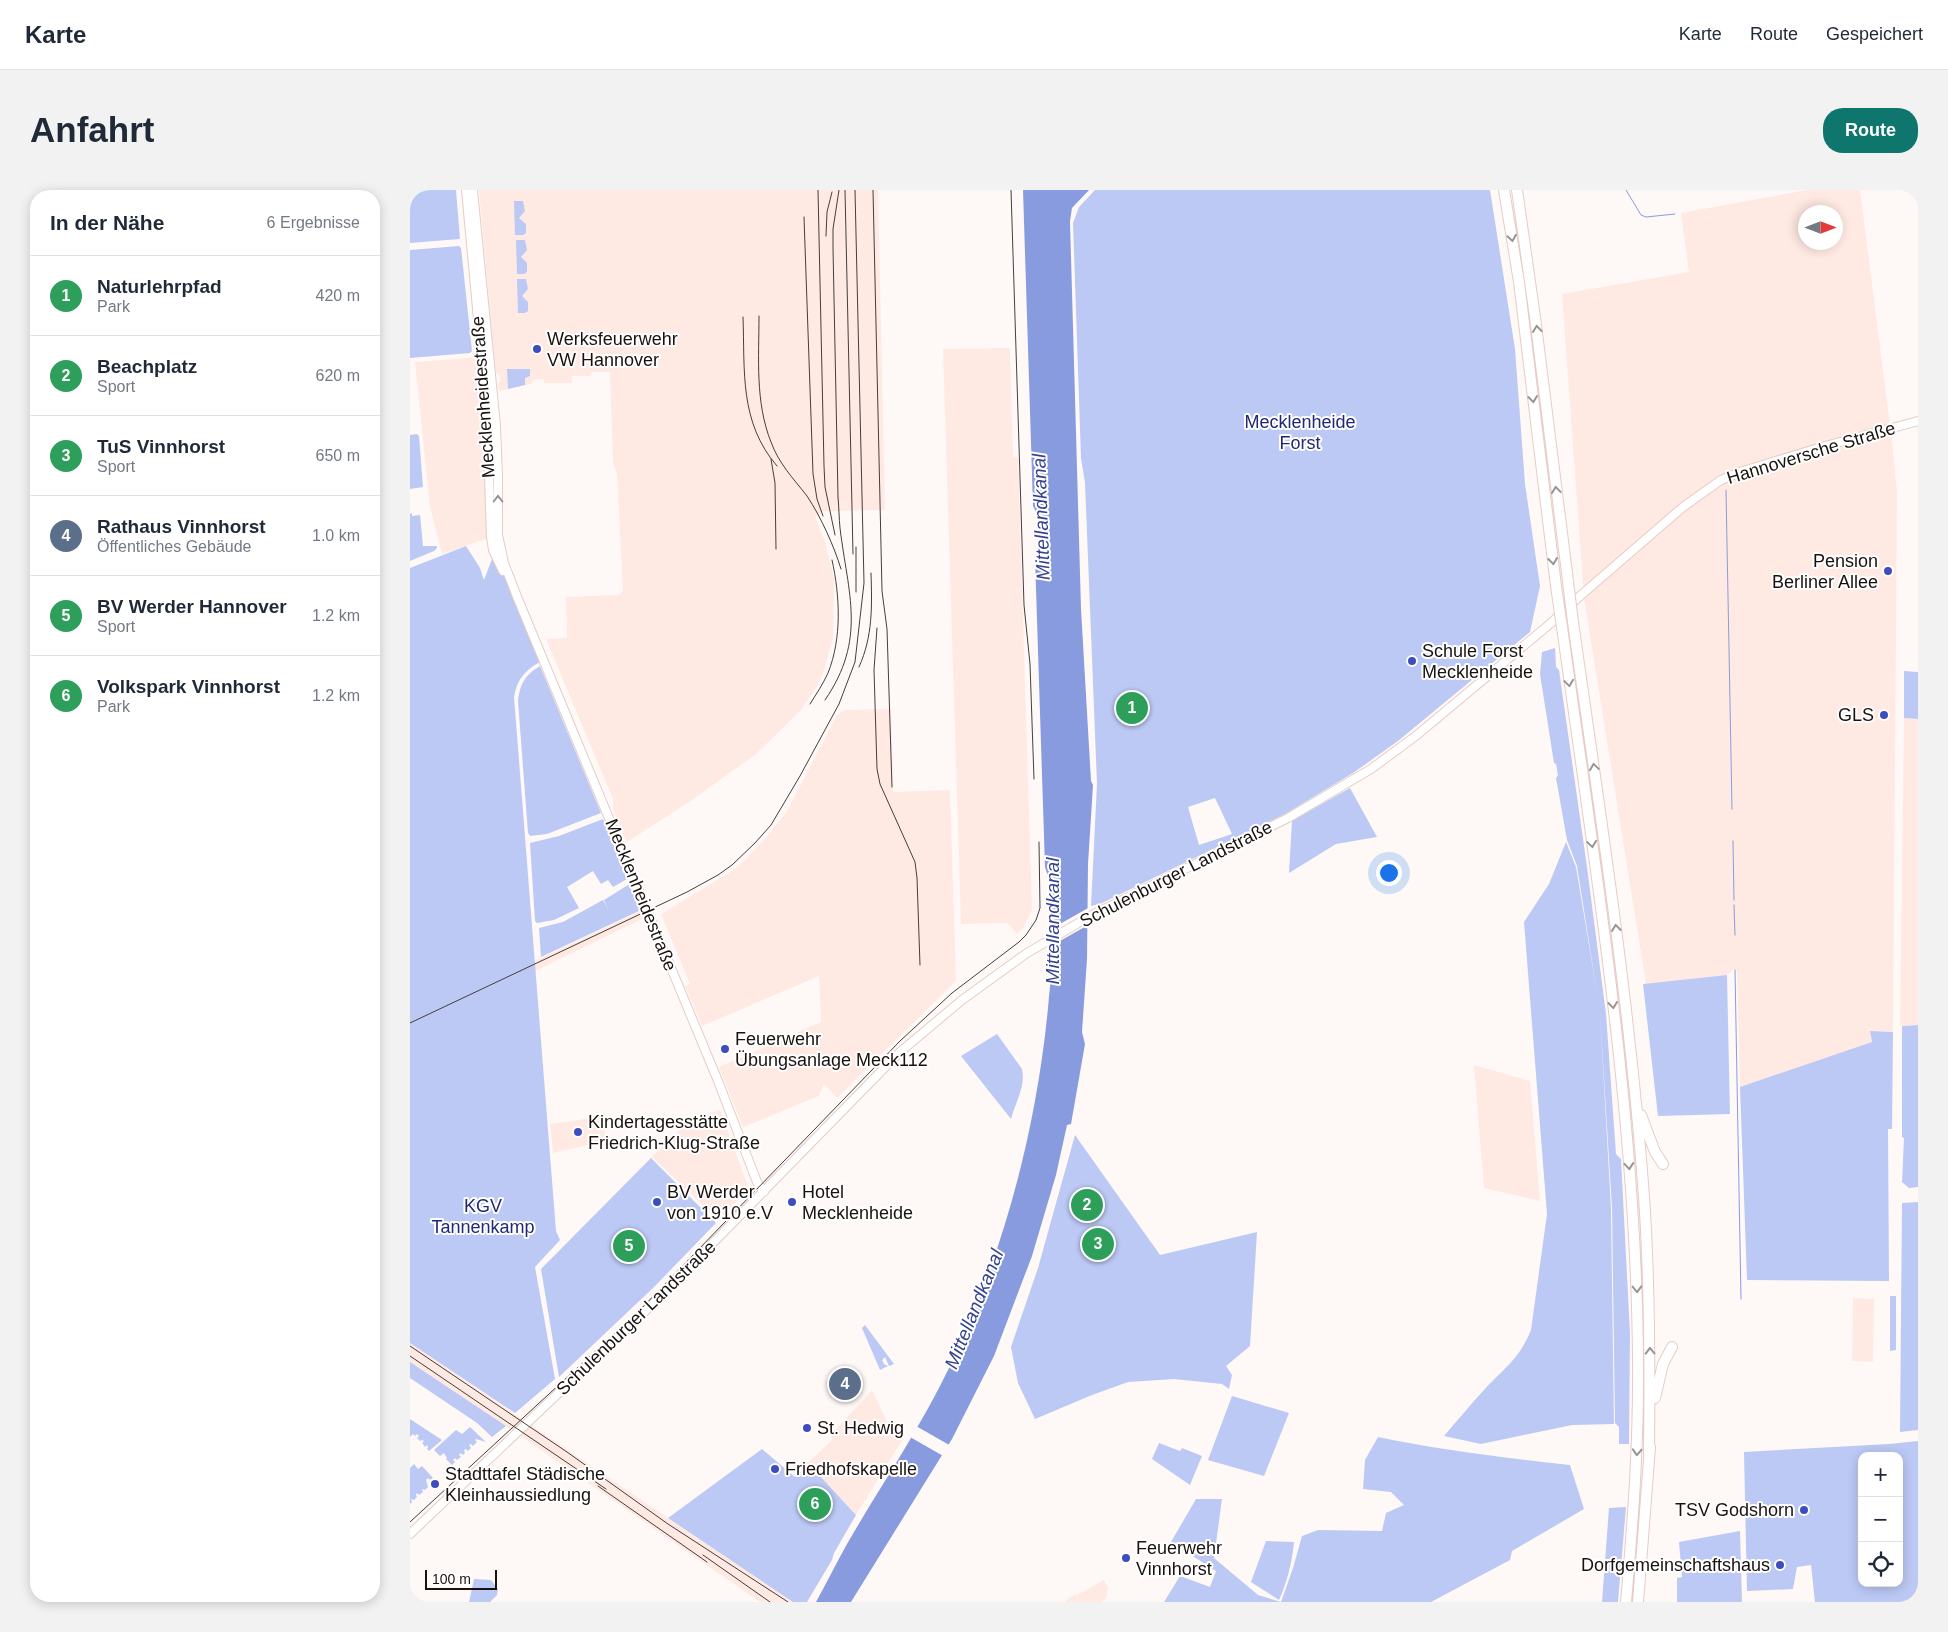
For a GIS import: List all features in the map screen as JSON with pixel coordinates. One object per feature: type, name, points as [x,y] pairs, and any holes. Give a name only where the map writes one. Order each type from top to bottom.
[{"type":"highway","points":[[1504,190],[1519,282],[1562,634],[1602,911],[1620,1059],[1632,1200],[1637,1290],[1638,1427],[1626,1602]]},
{"type":"highway","points":[[1516,190],[1536,317],[1573,622],[1614,909],[1635,1093],[1649,1289],[1649,1452]]},
{"type":"highway","points":[[1635,1093],[1655,1152],[1663,1164]]},
{"type":"highway","points":[[1638,1602],[1649,1452],[1656,1390],[1663,1364],[1672,1347]]},
{"type":"main road","name":"Mecklenheidestraße","points":[[466,190],[485,354],[496,426],[498,535],[504,563],[718,1081],[757,1182],[764,1192]]},
{"type":"main road","name":"Mecklenheidestraße","points":[[473,190],[485,354],[492,544],[496,557],[518,599]]},
{"type":"main road","points":[[487,416],[496,426]]},
{"type":"main road","name":"Hannoversche Straße","points":[[1569,606],[1683,506],[1721,480],[1825,446],[1918,421]]},
{"type":"main road","name":"Schulenburger Landstraße","points":[[410,1534],[661,1296],[867,1084],[909,1044],[975,990],[1048,940],[1092,915],[1288,818],[1365,773],[1425,728],[1569,606]]},
{"type":"shaded area","points":[[479,190],[878,190],[885,510],[824,511],[815,517],[825,542],[834,579],[833,638],[822,676],[800,711],[756,754],[692,800],[627,842],[613,810],[613,799],[546,639],[567,638],[566,597],[619,595],[623,591],[617,474],[613,463],[610,372],[592,372],[591,376],[572,376],[572,383],[544,383],[544,379],[533,380],[531,384],[499,391],[498,383],[500,382],[499,374],[497,374],[495,367]]},
{"type":"shaded area","points":[[1807,190],[1860,190],[1897,492],[1893,1032],[1870,1031],[1872,1042],[1740,1087],[1737,970],[1733,970],[1727,975],[1646,984],[1584,598],[1562,294],[1689,272],[1681,213]]},
{"type":"shaded area","points":[[1010,348],[1013,457],[1018,457],[1032,910],[1023,928],[1017,934],[1009,924],[1005,923],[961,924],[943,349]]},
{"type":"shaded area","points":[[482,357],[491,537],[442,554],[430,507],[415,362]]},
{"type":"shaded area","points":[[891,709],[893,792],[950,790],[956,981],[837,1098],[824,1084],[819,1096],[743,1127],[719,1067],[821,1022],[819,976],[702,1026],[685,986],[690,984],[661,914],[729,873],[741,864],[764,840],[786,813],[837,715],[845,710]]},
{"type":"shaded area","points":[[1904,718],[1918,719],[1918,1025],[1900,1026]]},
{"type":"shaded area","points":[[643,910],[646,917],[533,972],[410,1020]]},
{"type":"shaded area","points":[[1474,1065],[1530,1081],[1540,1201],[1484,1188]]},
{"type":"shaded area","points":[[720,1110],[749,1189],[718,1220],[652,1157],[689,1120]]},
{"type":"shaded area","name":"Kindertagesstätte Friedrich-Klug-Straße","points":[[605,1114],[605,1141],[553,1153],[550,1124]]},
{"type":"shaded area","points":[[1853,1298],[1874,1299],[1873,1362],[1852,1361]]},
{"type":"shaded area","points":[[410,1343],[793,1602],[760,1602],[410,1362]]},
{"type":"shaded area","points":[[872,1390],[888,1424],[904,1437],[856,1515],[808,1463],[832,1440],[831,1435]]},
{"type":"shaded area","points":[[1104,1580],[1108,1588],[1106,1598],[1102,1602],[1064,1602],[1075,1594],[1077,1595]]},
{"type":"green space","points":[[410,190],[456,190],[460,239],[410,243]]},
{"type":"green space","name":"Mecklenheide Forst","points":[[1095,190],[1490,190],[1515,349],[1525,484],[1540,586],[1530,632],[1398,741],[1353,773],[1285,814],[1100,904],[1091,906],[1097,784],[1085,483],[1081,458],[1073,223],[1079,207]],"holes":[[[1215,798],[1232,834],[1199,845],[1188,807]]]},
{"type":"green space","points":[[514,201],[523,201],[525,211],[519,218],[526,224],[526,233],[523,235],[515,235]]},
{"type":"green space","points":[[516,240],[525,240],[527,250],[521,257],[527,263],[527,272],[524,274],[517,274]]},
{"type":"green space","points":[[459,246],[461,248],[472,351],[470,353],[410,358],[410,250]]},
{"type":"green space","points":[[517,279],[526,279],[528,289],[522,296],[528,302],[528,311],[525,313],[518,313]]},
{"type":"green space","points":[[507,369],[530,369],[530,376],[525,378],[525,385],[508,389]]},
{"type":"green space","points":[[417,434],[419,436],[423,487],[410,489],[410,435]]},
{"type":"green space","points":[[412,513],[412,516],[420,515],[423,546],[437,546],[437,548],[410,561],[410,514]]},
{"type":"green space","name":"KGV Tannenkamp","points":[[466,546],[480,568],[484,580],[492,559],[496,557],[518,599],[544,660],[524,674],[515,690],[514,697],[556,1231],[560,1240],[535,1267],[555,1379],[515,1413],[410,1343],[410,568]]},
{"type":"green space","points":[[1555,648],[1556,667],[1559,670],[1606,1014],[1616,1154],[1621,1159],[1630,1333],[1629,1444],[1619,1444],[1619,1427],[1615,1423],[1612,1208],[1600,1014],[1611,1208],[1614,1424],[1572,1425],[1481,1444],[1444,1436],[1478,1396],[1516,1357],[1531,1330],[1547,1214],[1524,922],[1549,884],[1566,842],[1576,867],[1597,993],[1577,866],[1567,840],[1556,778],[1558,775],[1556,764],[1554,763],[1540,674],[1542,652]]},
{"type":"green space","points":[[540,666],[601,813],[547,834],[530,836],[528,833],[518,701],[524,680]]},
{"type":"green space","points":[[1904,671],[1918,672],[1918,719],[1904,718]]},
{"type":"green space","points":[[1350,788],[1377,837],[1336,844],[1289,873],[1292,821]]},
{"type":"green space","points":[[603,819],[627,879],[613,887],[608,880],[601,884],[593,871],[567,887],[579,908],[554,920],[537,923],[535,921],[530,843],[559,836]]},
{"type":"green space","points":[[630,885],[641,910],[541,957],[539,928],[563,922],[603,900],[608,909],[604,900]]},
{"type":"green space","points":[[1727,975],[1730,1114],[1658,1116],[1643,984]]},
{"type":"green space","points":[[1918,1025],[1918,1187],[1909,1188],[1902,1182],[1904,1138],[1902,1137],[1902,1026]]},
{"type":"green space","points":[[1870,1031],[1893,1032],[1892,1129],[1888,1129],[1889,1281],[1747,1280],[1740,1087],[1872,1042]]},
{"type":"green space","points":[[997,1034],[1022,1069],[1023,1075],[1023,1082],[1011,1119],[961,1056]]},
{"type":"green space","points":[[1075,1135],[1160,1255],[1257,1232],[1250,1346],[1226,1366],[1232,1375],[1229,1389],[1222,1384],[1174,1379],[1128,1382],[1035,1419],[1018,1383],[1011,1347],[1038,1268]]},
{"type":"green space","points":[[651,1158],[716,1223],[654,1287],[559,1377],[541,1269]]},
{"type":"green space","points":[[1918,1202],[1918,1430],[1900,1432],[1902,1203]]},
{"type":"green space","points":[[1890,1296],[1896,1296],[1896,1350],[1890,1351]]},
{"type":"green space","points":[[865,1325],[894,1364],[889,1366],[885,1357],[882,1360],[888,1366],[880,1370],[862,1328]]},
{"type":"green space","points":[[410,1362],[506,1426],[492,1437],[477,1423],[410,1378]]},
{"type":"green space","points":[[1232,1396],[1289,1413],[1264,1476],[1208,1460]]},
{"type":"green space","points":[[410,1419],[442,1440],[429,1451],[427,1445],[425,1447],[422,1443],[424,1441],[420,1441],[417,1438],[419,1436],[417,1434],[415,1436],[413,1434],[410,1437]]},
{"type":"green space","points":[[470,1427],[486,1442],[476,1439],[477,1442],[473,1446],[469,1445],[471,1448],[468,1451],[464,1450],[465,1453],[463,1455],[461,1453],[459,1455],[461,1457],[457,1460],[455,1458],[453,1460],[455,1462],[452,1465],[446,1459],[444,1453],[440,1456],[434,1450],[456,1430],[462,1434]]},
{"type":"green space","points":[[1378,1437],[1521,1460],[1570,1465],[1584,1509],[1512,1551],[1510,1560],[1431,1602],[1281,1602],[1302,1536],[1318,1530],[1382,1531],[1386,1513],[1404,1505],[1391,1492],[1363,1489],[1365,1460]]},
{"type":"green space","name":"TSV Godshorn","points":[[1918,1441],[1918,1602],[1815,1602],[1811,1565],[1797,1567],[1793,1589],[1747,1591],[1744,1452]]},
{"type":"green space","points":[[1159,1443],[1180,1451],[1182,1448],[1202,1456],[1190,1485],[1152,1459]]},
{"type":"green space","points":[[762,1449],[795,1477],[808,1463],[856,1515],[807,1602],[793,1602],[668,1518]]},
{"type":"green space","points":[[414,1464],[418,1469],[422,1466],[433,1478],[426,1480],[428,1487],[425,1490],[422,1489],[423,1492],[419,1495],[417,1493],[417,1497],[414,1500],[411,1499],[412,1502],[410,1504],[410,1468]]},
{"type":"green space","points":[[1196,1499],[1222,1499],[1214,1558],[1258,1595],[1281,1602],[1164,1602],[1180,1576],[1210,1587],[1216,1571],[1171,1542]]},
{"type":"green space","points":[[1626,1507],[1618,1602],[1602,1602],[1609,1508]]},
{"type":"green space","points":[[1740,1531],[1742,1602],[1677,1602],[1677,1578],[1682,1577],[1679,1542]]},
{"type":"green space","points":[[1266,1541],[1294,1542],[1289,1572],[1279,1600],[1251,1582]]},
{"type":"green space","points":[[474,1579],[491,1580],[498,1589],[497,1595],[490,1602],[469,1602]]},
{"type":"water","name":"Mittellandkanal","points":[[1023,190],[1089,190],[1072,208],[1070,221],[1081,609],[1091,781],[1093,785],[1088,864],[1087,959],[1082,1032],[1085,1044],[1071,1124],[1067,1125],[1056,1175],[1032,1256],[994,1356],[952,1439],[851,1602],[816,1602],[849,1541],[927,1410],[949,1368],[986,1282],[1001,1237],[1026,1147],[1043,1054],[1053,954],[1054,919],[1053,901],[1045,867],[1035,558],[1047,533],[1033,506]]},
{"type":"pier","points":[[1090,907],[1090,924],[1051,946],[1051,929]]},
{"type":"pier","points":[[916,1426],[951,1446],[945,1457],[910,1437]]},
{"type":"waterway","points":[[1626,190],[1641,215],[1646,217],[1675,214]]},
{"type":"waterway","points":[[1726,490],[1732,809]]},
{"type":"waterway","points":[[1733,841],[1734,900]]},
{"type":"waterway","points":[[1734,905],[1735,935]]},
{"type":"waterway","points":[[1735,970],[1741,1299]]},
{"type":"tram line","points":[[410,1522],[638,1312],[900,1041],[952,993],[1026,935],[1036,920],[1040,908],[1039,842]]},
{"type":"railway","points":[[818,190],[825,487],[835,535]]},
{"type":"railway","points":[[825,700],[838,678],[846,657],[851,616],[838,497],[833,229],[839,190]]},
{"type":"railway","points":[[845,190],[853,554]]},
{"type":"railway","points":[[410,1023],[687,892],[732,865],[771,825],[839,704],[855,662],[864,583],[855,190]]},
{"type":"railway","points":[[873,190],[882,591],[887,629],[892,787]]},
{"type":"railway","points":[[1011,190],[1024,605],[1030,664],[1034,779]]},
{"type":"railway","points":[[826,236],[827,212],[832,192]]},
{"type":"railway","points":[[804,217],[813,474],[817,499],[823,516]]},
{"type":"railway","points":[[759,316],[760,396],[766,427],[778,457],[807,496],[817,513],[831,541],[841,569]]},
{"type":"railway","points":[[743,317],[746,395],[750,414],[756,432],[777,466]]},
{"type":"railway","points":[[771,459],[775,483],[776,549]]},
{"type":"railway","points":[[856,547],[856,592]]},
{"type":"railway","points":[[810,704],[828,673],[836,646],[838,602],[832,560]]},
{"type":"railway","points":[[859,667],[864,655],[869,632],[871,573]]},
{"type":"railway","points":[[877,628],[874,670],[877,769],[880,784],[915,862],[920,965]]},
{"type":"railway","points":[[410,1346],[567,1452],[668,1524],[788,1602]]},
{"type":"railway","points":[[410,1356],[606,1489]]},
{"type":"railway","points":[[598,1486],[707,1562]]},
{"type":"railway","points":[[703,1555],[770,1602]]},
{"type":"place","name":"Werksfeuerwehr VW Hannover","points":[[537,349]]},
{"type":"place","name":"Pension Berliner Allee","points":[[1888,571]]},
{"type":"place","name":"Schule Forst Mecklenheide","points":[[1412,661]]},
{"type":"place","name":"Naturlehrpfad","points":[[1132,708]]},
{"type":"place","name":"GLS","points":[[1884,715]]},
{"type":"place","name":"Feuerwehr Übungsanlage Meck112","points":[[725,1049]]},
{"type":"place","name":"Kindertagesstätte Friedrich-Klug-Straße","points":[[578,1132]]},
{"type":"place","name":"BV Werder von 1910 e.V","points":[[657,1202]]},
{"type":"place","name":"Hotel Mecklenheide","points":[[792,1202]]},
{"type":"place","name":"Beachplatz","points":[[1087,1205]]},
{"type":"place","name":"TuS Vinnhorst","points":[[1098,1244]]},
{"type":"place","name":"BV Werder Hannover","points":[[629,1246]]},
{"type":"place","name":"Rathaus Vinnhorst","points":[[845,1384]]},
{"type":"place","name":"St. Hedwig","points":[[807,1428]]},
{"type":"place","name":"Friedhofskapelle","points":[[775,1469]]},
{"type":"place","name":"Stadttafel Städische Kleinhaussiedlung","points":[[435,1484]]},
{"type":"place","name":"Volkspark Vinnhorst","points":[[815,1504]]},
{"type":"place","name":"TSV Godshorn","points":[[1804,1510]]},
{"type":"place","name":"Feuerwehr Vinnhorst","points":[[1126,1558]]},
{"type":"place","name":"Dorfgemeinschaftshaus","points":[[1780,1565]]}]
